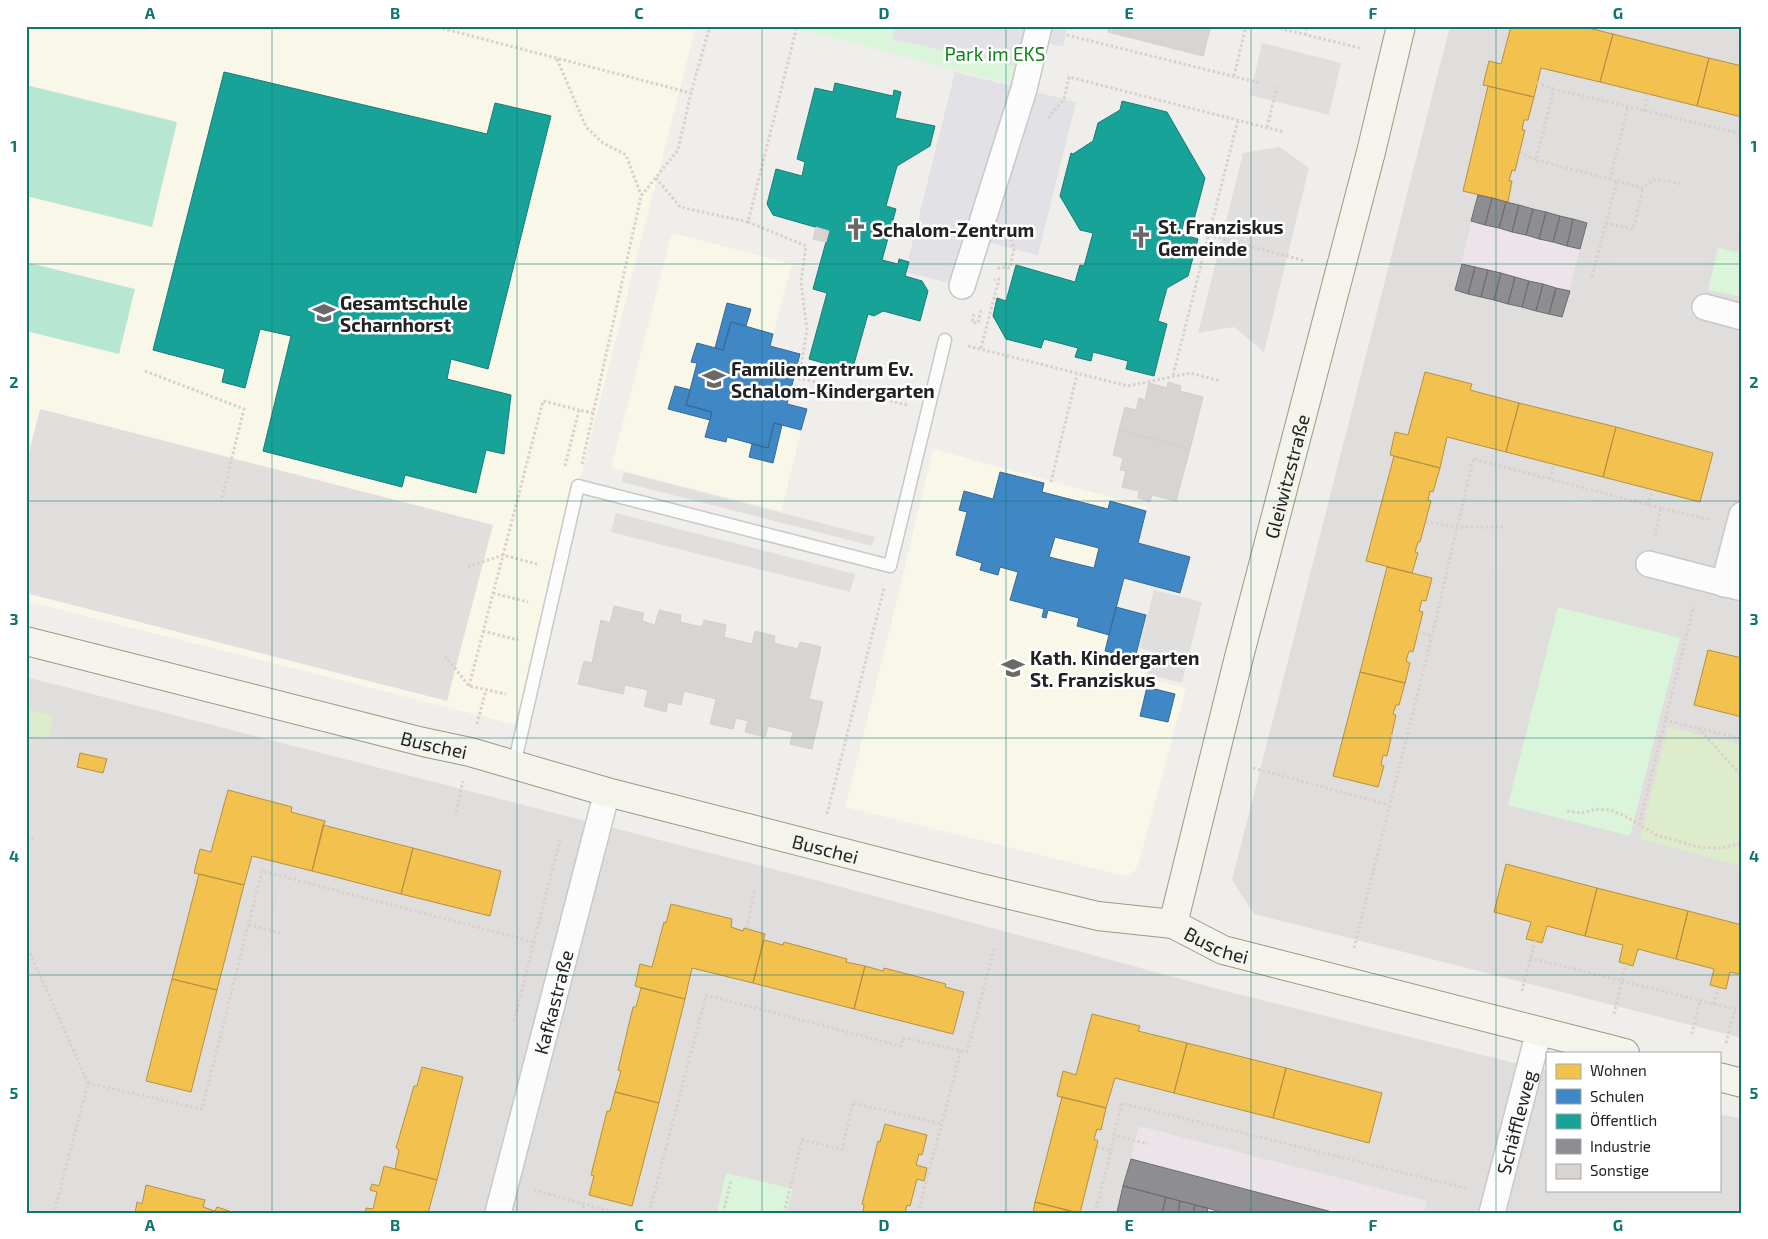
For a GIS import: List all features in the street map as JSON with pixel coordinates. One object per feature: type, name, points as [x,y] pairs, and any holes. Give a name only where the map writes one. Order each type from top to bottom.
[{"type":"street","name":"Gleiwitzstraße","points":[[1173,924],[1234,676],[1366,171],[1401,26]]},
{"type":"street","points":[[962,286],[1024,89],[1039,27]]},
{"type":"street","points":[[1705,306],[1742,317]]},
{"type":"street","points":[[1649,564],[1733,586],[1740,521]]},
{"type":"street","name":"Buschei","points":[[26,641],[514,764],[607,792],[1098,916],[1173,924],[1223,950],[1621,1052]]},
{"type":"street","name":"Kafkastraße","points":[[498,1213],[607,792]]},
{"type":"street","name":"Schäffleweg","points":[[1494,1204],[1539,1031]]},
{"type":"street","points":[[1720,1077],[1742,1083]]},
{"type":"lane","points":[[514,764],[578,486],[890,566],[945,340]]},
{"type":"path","points":[[433,26],[691,93]]},
{"type":"path","points":[[578,486],[641,196],[678,150],[691,93],[710,26]]},
{"type":"path","points":[[748,222],[796,26]]},
{"type":"path","points":[[1234,76],[1246,26]]},
{"type":"path","points":[[1270,26],[1360,48]]},
{"type":"path","points":[[1305,35],[1307,26]]},
{"type":"path","points":[[1039,27],[1260,83]]},
{"type":"path","points":[[556,58],[586,127],[603,143],[626,155],[641,196]]},
{"type":"path","points":[[1046,120],[1064,99],[1070,76],[1284,132]]},
{"type":"path","points":[[1537,83],[1554,89],[1742,134]]},
{"type":"path","points":[[1267,127],[1276,87]]},
{"type":"path","points":[[1536,160],[1554,89]]},
{"type":"path","points":[[1644,110],[1648,94]]},
{"type":"path","points":[[1610,179],[1628,107]]},
{"type":"path","points":[[1173,375],[1238,120]]},
{"type":"path","points":[[1520,152],[1536,160],[1643,188]]},
{"type":"path","points":[[656,178],[680,207],[748,222],[806,246],[801,282],[807,330],[799,378],[928,410]]},
{"type":"path","points":[[1606,222],[1633,229],[1643,188],[1653,180],[1682,184]]},
{"type":"path","points":[[1592,277],[1617,181]]},
{"type":"path","points":[[1208,235],[1305,261]]},
{"type":"path","points":[[945,340],[1128,386],[1173,375],[1190,373],[1220,381]]},
{"type":"path","points":[[144,371],[244,409],[221,502]]},
{"type":"path","points":[[1051,482],[1077,374]]},
{"type":"path","points":[[469,686],[543,401],[593,413]]},
{"type":"path","points":[[565,468],[579,410]]},
{"type":"path","points":[[1354,948],[1432,636],[1473,458],[1648,505],[1740,521]]},
{"type":"path","points":[[1550,479],[1554,464]]},
{"type":"path","points":[[1648,505],[1652,490]]},
{"type":"path","points":[[1649,564],[1661,508]]},
{"type":"path","points":[[1426,522],[1457,527],[1503,527]]},
{"type":"path","points":[[468,568],[503,555],[541,565]]},
{"type":"path","points":[[828,814],[890,566]]},
{"type":"path","points":[[493,592],[531,602]]},
{"type":"path","points":[[1638,825],[1694,606]]},
{"type":"path","points":[[483,631],[522,640]]},
{"type":"path","points":[[1418,632],[1432,636]]},
{"type":"path","points":[[445,656],[469,686],[507,694],[510,686]]},
{"type":"path","points":[[1665,720],[1741,739],[1742,733]]},
{"type":"path","points":[[1698,728],[1740,770],[1742,776]]},
{"type":"path","points":[[1391,736],[1406,739]]},
{"type":"path","points":[[1253,768],[1389,805]]},
{"type":"path","points":[[1567,811],[1582,813],[1596,809],[1610,810],[1625,816],[1657,835],[1698,846],[1721,848],[1742,843]]},
{"type":"path","points":[[26,838],[35,840]]},
{"type":"path","points":[[514,1025],[560,840]]},
{"type":"path","points":[[88,1083],[202,1108],[262,871],[534,942]]},
{"type":"path","points":[[747,928],[756,889]]},
{"type":"path","points":[[249,925],[282,933]]},
{"type":"path","points":[[1522,991],[1535,941]]},
{"type":"path","points":[[26,944],[88,1083],[54,1213]]},
{"type":"path","points":[[649,1213],[706,995],[901,1046],[903,1038],[967,1052],[994,949]]},
{"type":"path","points":[[1530,958],[1742,1011]]},
{"type":"path","points":[[1614,1014],[1626,964]]},
{"type":"path","points":[[1713,1004],[1718,988]]},
{"type":"path","points":[[1692,1034],[1700,1000]]},
{"type":"path","points":[[1726,1043],[1735,1009]]},
{"type":"path","points":[[918,1213],[961,1051]]},
{"type":"path","points":[[1095,1213],[1122,1102],[1494,1204]]},
{"type":"path","points":[[784,1213],[802,1140],[842,1149],[853,1103],[942,1124]]},
{"type":"path","points":[[1114,1135],[1148,1144]]},
{"type":"path","points":[[1097,1147],[1111,1151]]},
{"type":"path","points":[[724,1213],[731,1180]]},
{"type":"path","points":[[506,1183],[617,1213]]},
{"type":"path","points":[[582,1213],[584,1204]]},
{"type":"shaded area","name":"Gesamtschule Scharnhorst","points":[[26,26],[696,26],[517,725],[26,601]]},
{"type":"shaded area","points":[[895,26],[1068,26],[1063,47],[1024,38],[1017,67],[892,39]]},
{"type":"shaded area","points":[[1450,26],[1742,26],[1742,1038],[1254,914],[1232,880]]},
{"type":"shaded area","points":[[1262,43],[1341,63],[1329,115],[1250,95]]},
{"type":"shaded area","points":[[955,72],[1076,102],[1038,255],[987,242],[975,289],[905,272]]},
{"type":"shaded area","points":[[1679,132],[1742,146],[1742,235],[1660,216]]},
{"type":"shaded area","points":[[1280,147],[1309,168],[1264,352],[1234,327],[1198,333],[1243,153]]},
{"type":"shaded area","points":[[1478,195],[1587,223],[1562,317],[1455,290]]},
{"type":"shaded area","name":"Familienzentrum Ev. Schalom-Kindergarten","points":[[672,233],[792,264],[770,346],[800,354],[787,404],[807,409],[781,511],[611,468]]},
{"type":"shaded area","points":[[1616,237],[1706,259],[1684,351],[1572,324],[1586,262],[1609,267]]},
{"type":"shaded area","points":[[40,409],[493,525],[447,701],[26,593],[26,464]]},
{"type":"shaded area","name":"Kath. Kindergarten St. Franziskus","points":[[933,449],[1147,507],[1138,543],[1190,557],[1180,593],[1124,578],[1105,650],[1135,658],[1137,652],[1149,655],[1143,677],[1186,688],[1135,871],[1124,876],[845,807]]},
{"type":"shaded area","points":[[624,472],[875,537],[872,546],[622,482]]},
{"type":"shaded area","points":[[1492,477],[1634,512],[1613,598],[1470,563]]},
{"type":"shaded area","points":[[616,513],[855,574],[850,592],[611,532]]},
{"type":"shaded area","points":[[1154,590],[1202,602],[1182,683],[1147,674],[1152,651],[1139,648]]},
{"type":"shaded area","points":[[26,677],[819,881],[1214,988],[1546,1071],[1546,1192],[1720,1192],[1720,1114],[1742,1119],[1742,1213],[26,1213]]},
{"type":"shaded area","points":[[26,733],[81,747],[77,767],[93,771],[54,929],[26,923]]},
{"type":"shaded area","points":[[280,889],[518,945],[499,1028],[261,973]]},
{"type":"shaded area","points":[[1139,1126],[1427,1201],[1424,1213],[1117,1213]]},
{"type":"shaded area","points":[[539,1198],[597,1213],[536,1213]]},
{"type":"green space","name":"Park im EKS","points":[[787,26],[1028,26],[1015,85]]},
{"type":"green space","points":[[26,85],[177,122],[152,227],[26,196]]},
{"type":"green space","points":[[1718,248],[1742,253],[1742,297],[1708,290]]},
{"type":"green space","points":[[29,263],[135,289],[119,354],[26,331],[26,275]]},
{"type":"green space","points":[[1558,607],[1680,638],[1630,836],[1508,805]]},
{"type":"green space","points":[[26,709],[54,716],[48,739],[26,733]]},
{"type":"green space","points":[[1668,727],[1742,745],[1742,866],[1640,839]]},
{"type":"green space","points":[[726,1173],[793,1189],[787,1213],[717,1213]]},
{"type":"building: Wohnen","points":[[1511,26],[1580,26],[1613,34],[1600,82],[1541,68],[1534,97],[1483,85],[1489,61],[1501,64]]},
{"type":"building: Wohnen","points":[[1613,34],[1709,58],[1697,106],[1600,82]]},
{"type":"building: Wohnen","points":[[1709,58],[1742,66],[1742,117],[1697,106]]},
{"type":"building: Wohnen","points":[[1488,86],[1534,97],[1528,120],[1524,120],[1522,130],[1525,130],[1515,171],[1512,170],[1509,181],[1512,181],[1508,202],[1463,191]]},
{"type":"building: Wohnen","points":[[1425,372],[1472,384],[1470,390],[1519,403],[1506,452],[1447,437],[1440,468],[1390,455],[1395,432],[1408,435]]},
{"type":"building: Wohnen","points":[[1519,403],[1616,427],[1603,477],[1506,452]]},
{"type":"building: Wohnen","points":[[1616,427],[1713,453],[1700,502],[1603,477]]},
{"type":"building: Wohnen","points":[[1394,456],[1440,468],[1433,492],[1430,491],[1428,500],[1431,501],[1420,542],[1418,542],[1415,552],[1418,553],[1412,573],[1366,561]]},
{"type":"building: Wohnen","points":[[1387,567],[1432,578],[1426,601],[1422,600],[1419,611],[1423,612],[1413,652],[1409,651],[1406,661],[1410,663],[1405,683],[1360,672]]},
{"type":"building: Wohnen","points":[[1708,650],[1742,658],[1742,717],[1694,705]]},
{"type":"building: Wohnen","points":[[1360,672],[1405,683],[1399,705],[1396,705],[1393,714],[1396,715],[1387,756],[1383,755],[1381,765],[1384,766],[1378,787],[1333,776]]},
{"type":"building: Wohnen","points":[[80,753],[107,759],[103,773],[77,767]]},
{"type":"building: Wohnen","points":[[228,790],[292,807],[291,812],[325,821],[312,871],[252,856],[244,885],[194,873],[200,849],[211,852]]},
{"type":"building: Wohnen","points":[[323,825],[413,848],[401,894],[312,871]]},
{"type":"building: Wohnen","points":[[413,848],[501,871],[490,916],[401,894]]},
{"type":"building: Wohnen","points":[[1506,864],[1597,888],[1585,936],[1547,926],[1542,943],[1526,939],[1531,922],[1494,912]]},
{"type":"building: Wohnen","points":[[199,874],[244,885],[217,990],[172,979]]},
{"type":"building: Wohnen","points":[[1597,888],[1688,911],[1676,959],[1638,949],[1633,966],[1619,962],[1623,945],[1585,936]]},
{"type":"building: Wohnen","points":[[671,904],[732,919],[731,927],[743,931],[744,928],[765,934],[753,983],[692,968],[685,999],[635,986],[640,964],[652,967],[664,922],[666,923]]},
{"type":"building: Wohnen","points":[[1688,911],[1742,925],[1742,975],[1730,972],[1726,989],[1710,985],[1714,969],[1676,959]]},
{"type":"building: Wohnen","points":[[764,940],[783,945],[784,942],[847,959],[846,962],[865,966],[854,1009],[753,983]]},
{"type":"building: Wohnen","points":[[865,966],[883,971],[884,968],[946,984],[945,987],[964,992],[953,1034],[854,1009]]},
{"type":"building: Wohnen","points":[[172,979],[217,990],[191,1092],[146,1081]]},
{"type":"building: Wohnen","points":[[641,988],[685,999],[659,1103],[615,1092],[621,1071],[618,1070],[633,1007],[636,1007]]},
{"type":"building: Wohnen","points":[[1092,1014],[1140,1026],[1138,1031],[1187,1043],[1174,1093],[1115,1078],[1106,1108],[1057,1096],[1063,1071],[1076,1075]]},
{"type":"building: Wohnen","points":[[1187,1043],[1286,1068],[1273,1118],[1174,1093]]},
{"type":"building: Wohnen","points":[[422,1067],[463,1077],[437,1180],[395,1169],[399,1150],[396,1148],[414,1086],[417,1086]]},
{"type":"building: Wohnen","points":[[1286,1068],[1382,1093],[1369,1143],[1273,1118]]},
{"type":"building: Wohnen","points":[[615,1092],[659,1103],[632,1206],[589,1195],[594,1176],[591,1175],[607,1111],[610,1111]]},
{"type":"building: Wohnen","points":[[1062,1097],[1106,1108],[1101,1130],[1097,1129],[1094,1139],[1098,1141],[1080,1213],[1035,1202]]},
{"type":"building: Wohnen","points":[[885,1124],[927,1135],[922,1155],[919,1154],[916,1165],[927,1168],[924,1181],[917,1179],[910,1206],[907,1205],[905,1213],[863,1213],[864,1205],[862,1204],[878,1141],[880,1142]]},
{"type":"building: Wohnen","points":[[384,1166],[437,1180],[428,1213],[365,1213],[366,1208],[373,1209],[377,1192],[370,1190],[372,1184],[379,1186]]},
{"type":"building: Wohnen","points":[[146,1185],[205,1200],[203,1207],[215,1211],[217,1207],[235,1213],[135,1213],[137,1202],[142,1204]]},
{"type":"building: Wohnen","points":[[1035,1202],[1077,1213],[1033,1213]]},
{"type":"building: Schulen","points":[[727,303],[751,309],[746,326],[731,322],[723,350],[715,348]]},
{"type":"building: Schulen","points":[[731,322],[773,334],[770,346],[800,354],[787,404],[807,409],[801,430],[774,423],[768,448],[727,437],[726,442],[705,437],[712,412],[686,405],[697,363],[691,362],[697,343],[723,350]]},
{"type":"building: Schulen","points":[[675,386],[691,390],[686,405],[712,412],[710,420],[668,409]]},
{"type":"building: Schulen","points":[[774,423],[782,425],[773,463],[749,457],[752,444],[768,448]]},
{"type":"building: Schulen","points":[[1000,472],[1044,483],[1042,492],[1108,509],[1110,501],[1146,511],[1138,543],[1190,557],[1180,593],[1124,578],[1109,635],[1077,626],[1079,618],[1048,610],[1046,618],[1042,617],[1044,609],[1010,600],[1018,572],[1000,567],[998,575],[980,570],[982,563],[956,555],[967,512],[959,510],[964,491],[993,499]],"holes":[[[1055,537],[1099,548],[1094,568],[1049,557]]]},
{"type":"building: Schulen","points":[[1116,607],[1146,615],[1135,658],[1105,651]]},
{"type":"building: Schulen","points":[[1147,687],[1175,694],[1168,722],[1140,716]]},
{"type":"building: Öffentlich","points":[[224,72],[487,134],[495,103],[551,116],[488,369],[451,359],[447,379],[511,395],[504,454],[486,450],[476,493],[405,475],[402,487],[263,451],[291,336],[260,329],[245,388],[222,382],[225,369],[153,350]]},
{"type":"building: Öffentlich","name":"Schalom-Zentrum","points":[[835,83],[893,96],[894,90],[901,92],[895,118],[935,126],[930,146],[897,166],[886,206],[896,209],[882,260],[898,264],[899,259],[909,262],[905,276],[922,281],[928,291],[920,321],[883,311],[874,316],[868,314],[852,371],[809,359],[827,293],[813,289],[829,231],[773,215],[767,204],[776,169],[802,176],[805,162],[797,159],[815,88],[833,92]]},
{"type":"building: Öffentlich","name":"St. Franziskus Gemeinde","points":[[1122,101],[1167,112],[1205,178],[1193,223],[1184,221],[1181,234],[1198,239],[1188,276],[1167,288],[1158,321],[1167,324],[1154,376],[1126,369],[1128,361],[1093,352],[1091,361],[1075,357],[1078,348],[1044,339],[1041,348],[1006,339],[993,316],[997,298],[1006,301],[1016,265],[1075,282],[1080,265],[1084,266],[1093,233],[1080,230],[1060,196],[1071,153],[1073,154],[1093,141],[1098,123],[1120,110]]},
{"type":"building: Industrie","points":[[1478,195],[1492,198],[1485,225],[1471,221]]},
{"type":"building: Industrie","points":[[1492,198],[1506,202],[1499,228],[1485,225]]},
{"type":"building: Industrie","points":[[1506,202],[1519,205],[1512,232],[1499,228]]},
{"type":"building: Industrie","points":[[1519,205],[1533,209],[1526,235],[1512,232]]},
{"type":"building: Industrie","points":[[1533,209],[1546,212],[1539,239],[1526,235]]},
{"type":"building: Industrie","points":[[1546,212],[1560,216],[1553,242],[1539,239]]},
{"type":"building: Industrie","points":[[1560,216],[1573,219],[1567,246],[1553,242]]},
{"type":"building: Industrie","points":[[1573,219],[1587,223],[1580,249],[1567,246]]},
{"type":"building: Industrie","points":[[1462,264],[1475,267],[1468,294],[1455,290]]},
{"type":"building: Industrie","points":[[1475,267],[1488,270],[1481,297],[1468,294]]},
{"type":"building: Industrie","points":[[1488,270],[1501,273],[1494,300],[1481,297]]},
{"type":"building: Industrie","points":[[1501,273],[1515,277],[1508,304],[1494,300]]},
{"type":"building: Industrie","points":[[1515,277],[1529,281],[1522,307],[1508,304]]},
{"type":"building: Industrie","points":[[1529,281],[1543,284],[1536,311],[1522,307]]},
{"type":"building: Industrie","points":[[1543,284],[1556,288],[1549,314],[1536,311]]},
{"type":"building: Industrie","points":[[1556,288],[1570,291],[1562,317],[1549,314]]},
{"type":"building: Industrie","points":[[1131,1159],[1336,1213],[1225,1213],[1123,1186]]},
{"type":"building: Industrie","points":[[1123,1186],[1166,1197],[1162,1213],[1117,1212]]},
{"type":"building: Industrie","points":[[1166,1197],[1180,1201],[1178,1213],[1162,1213]]},
{"type":"building: Industrie","points":[[1180,1201],[1195,1205],[1193,1213],[1178,1213]]},
{"type":"building: Industrie","points":[[1195,1205],[1208,1208],[1207,1213],[1193,1213]]},
{"type":"building: Sonstige","points":[[1109,26],[1211,26],[1203,56],[1108,32]]},
{"type":"building: Sonstige","points":[[816,227],[829,231],[826,242],[813,239]]},
{"type":"building: Sonstige","points":[[1168,382],[1181,386],[1180,391],[1203,397],[1190,449],[1119,430],[1125,407],[1136,410],[1139,398],[1145,400],[1149,383],[1167,388]]},
{"type":"building: Sonstige","points":[[1119,430],[1190,449],[1176,501],[1152,495],[1150,502],[1138,498],[1139,491],[1122,487],[1126,471],[1120,470],[1123,458],[1113,455]]},
{"type":"building: Sonstige","points":[[614,606],[644,613],[642,621],[655,625],[659,610],[681,615],[680,622],[702,627],[704,620],[726,625],[724,637],[752,644],[755,631],[775,636],[774,643],[798,649],[800,642],[821,647],[809,699],[823,702],[812,749],[790,744],[793,732],[768,726],[765,737],[745,732],[748,721],[736,718],[733,729],[710,724],[716,699],[684,691],[681,705],[668,702],[666,712],[644,706],[648,690],[625,685],[623,694],[578,684],[584,661],[592,663],[601,620],[610,623]]},
{"type":"place","name":"Schalom-Zentrum","points":[[856,229]]},
{"type":"place","name":"St. Franziskus Gemeinde","points":[[1141,237]]},
{"type":"place","name":"Gesamtschule Scharnhorst","points":[[324,313]]},
{"type":"place","name":"Familienzentrum Ev. Schalom-Kindergarten","points":[[714,379]]},
{"type":"place","name":"Kath. Kindergarten St. Franziskus","points":[[1013,668]]}]
